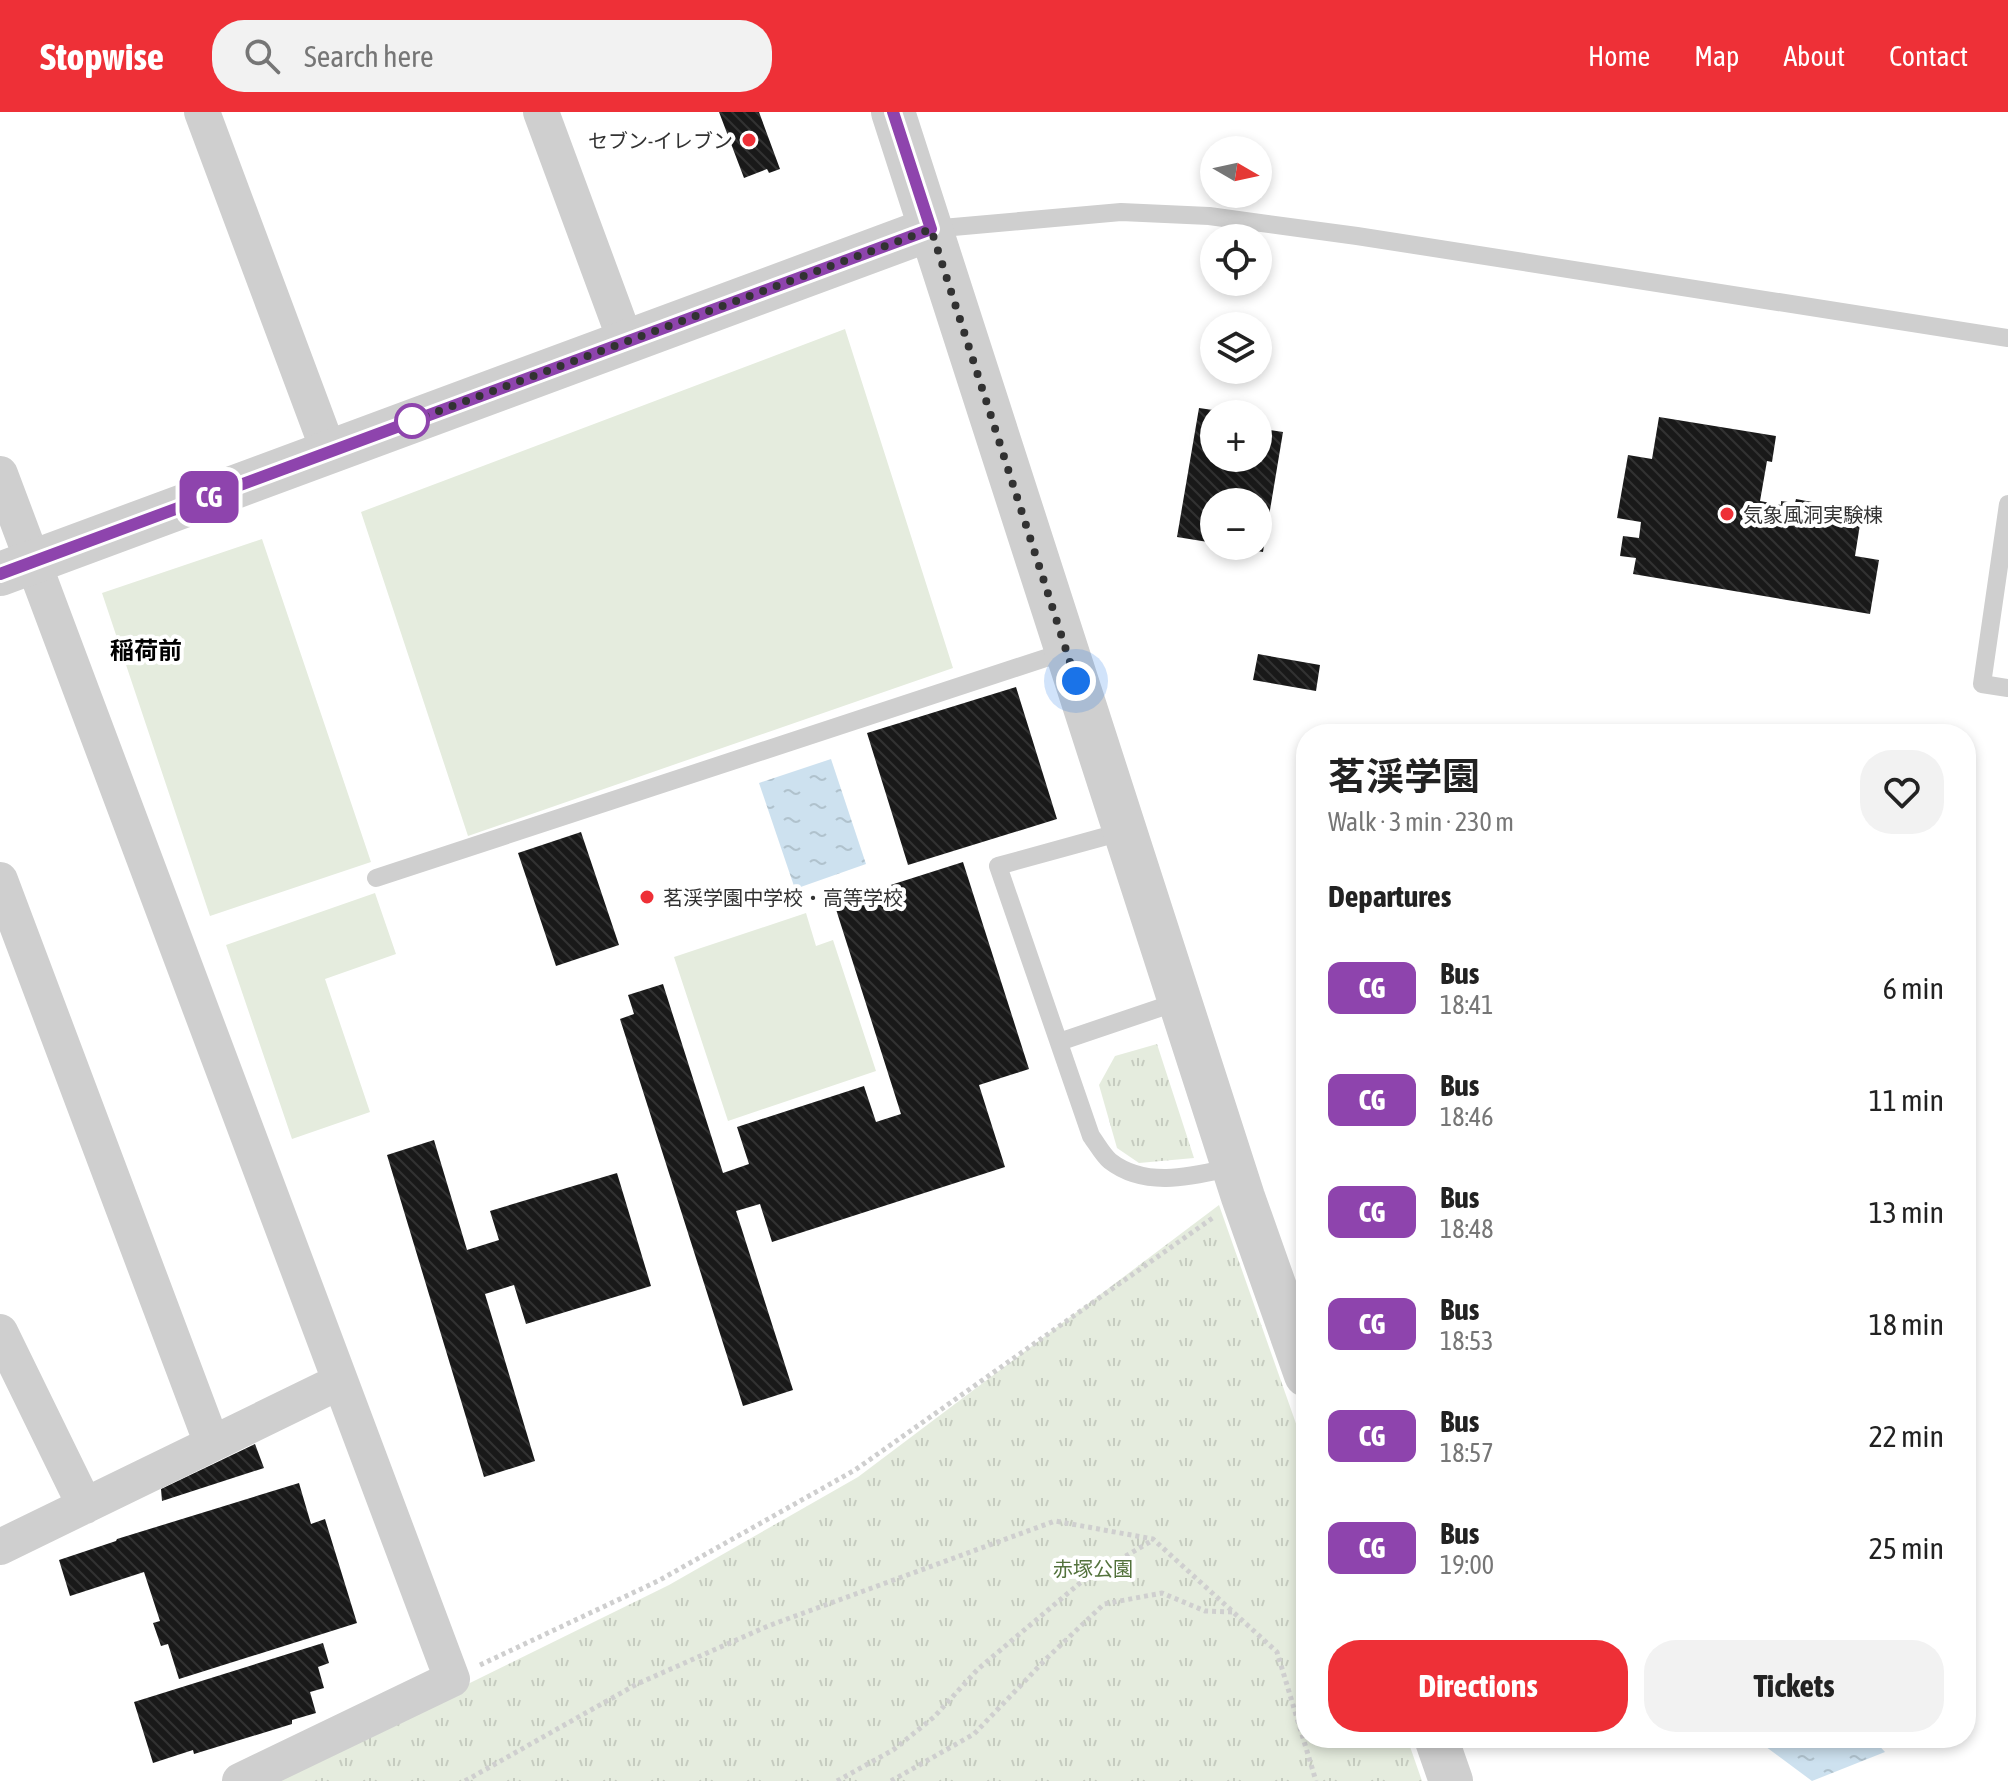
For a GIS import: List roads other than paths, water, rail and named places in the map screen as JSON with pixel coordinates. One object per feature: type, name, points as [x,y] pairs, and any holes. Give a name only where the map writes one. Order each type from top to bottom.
[{"type":"street","points":[[202,112],[329,452]]},
{"type":"street","points":[[541,112],[626,342]]},
{"type":"street","points":[[893,112],[1233,1167],[1296,1347]]},
{"type":"street","points":[[17,568],[931,229]]},
{"type":"street","points":[[0,474],[17,568],[339,1382],[452,1679],[240,1781]]},
{"type":"street","points":[[0,880],[212,1444]]},
{"type":"street","points":[[0,1332],[85,1506]]},
{"type":"street","points":[[0,1547],[339,1382]]},
{"type":"street","points":[[1439,1748],[1451,1781]]},
{"type":"lane","points":[[931,229],[1121,212],[1209,216],[1357,236],[2008,338]]},
{"type":"lane","points":[[2008,504],[1982,684],[2008,688]]},
{"type":"lane","points":[[376,878],[1067,651]]},
{"type":"lane","points":[[1125,831],[998,866],[1091,1136],[1109,1160],[1138,1176],[1166,1179],[1233,1167]]},
{"type":"lane","points":[[1059,1042],[1180,1001]]},
{"type":"water","points":[[831,759],[866,864],[795,889],[759,783]]},
{"type":"water","points":[[1767,1748],[1881,1748],[1885,1752],[1812,1781]]},
{"type":"place","name":"セブン-イレブン","points":[[749,140]]},
{"type":"place","name":"気象風洞実験棟","points":[[1727,514]]},
{"type":"place","name":"茗渓学園中学校・高等学校","points":[[647,897]]},
{"type":"district","name":"稲荷前","points":[[146,650]]},
{"type":"park label","name":"赤塚公園","points":[[1093,1568]]}]
